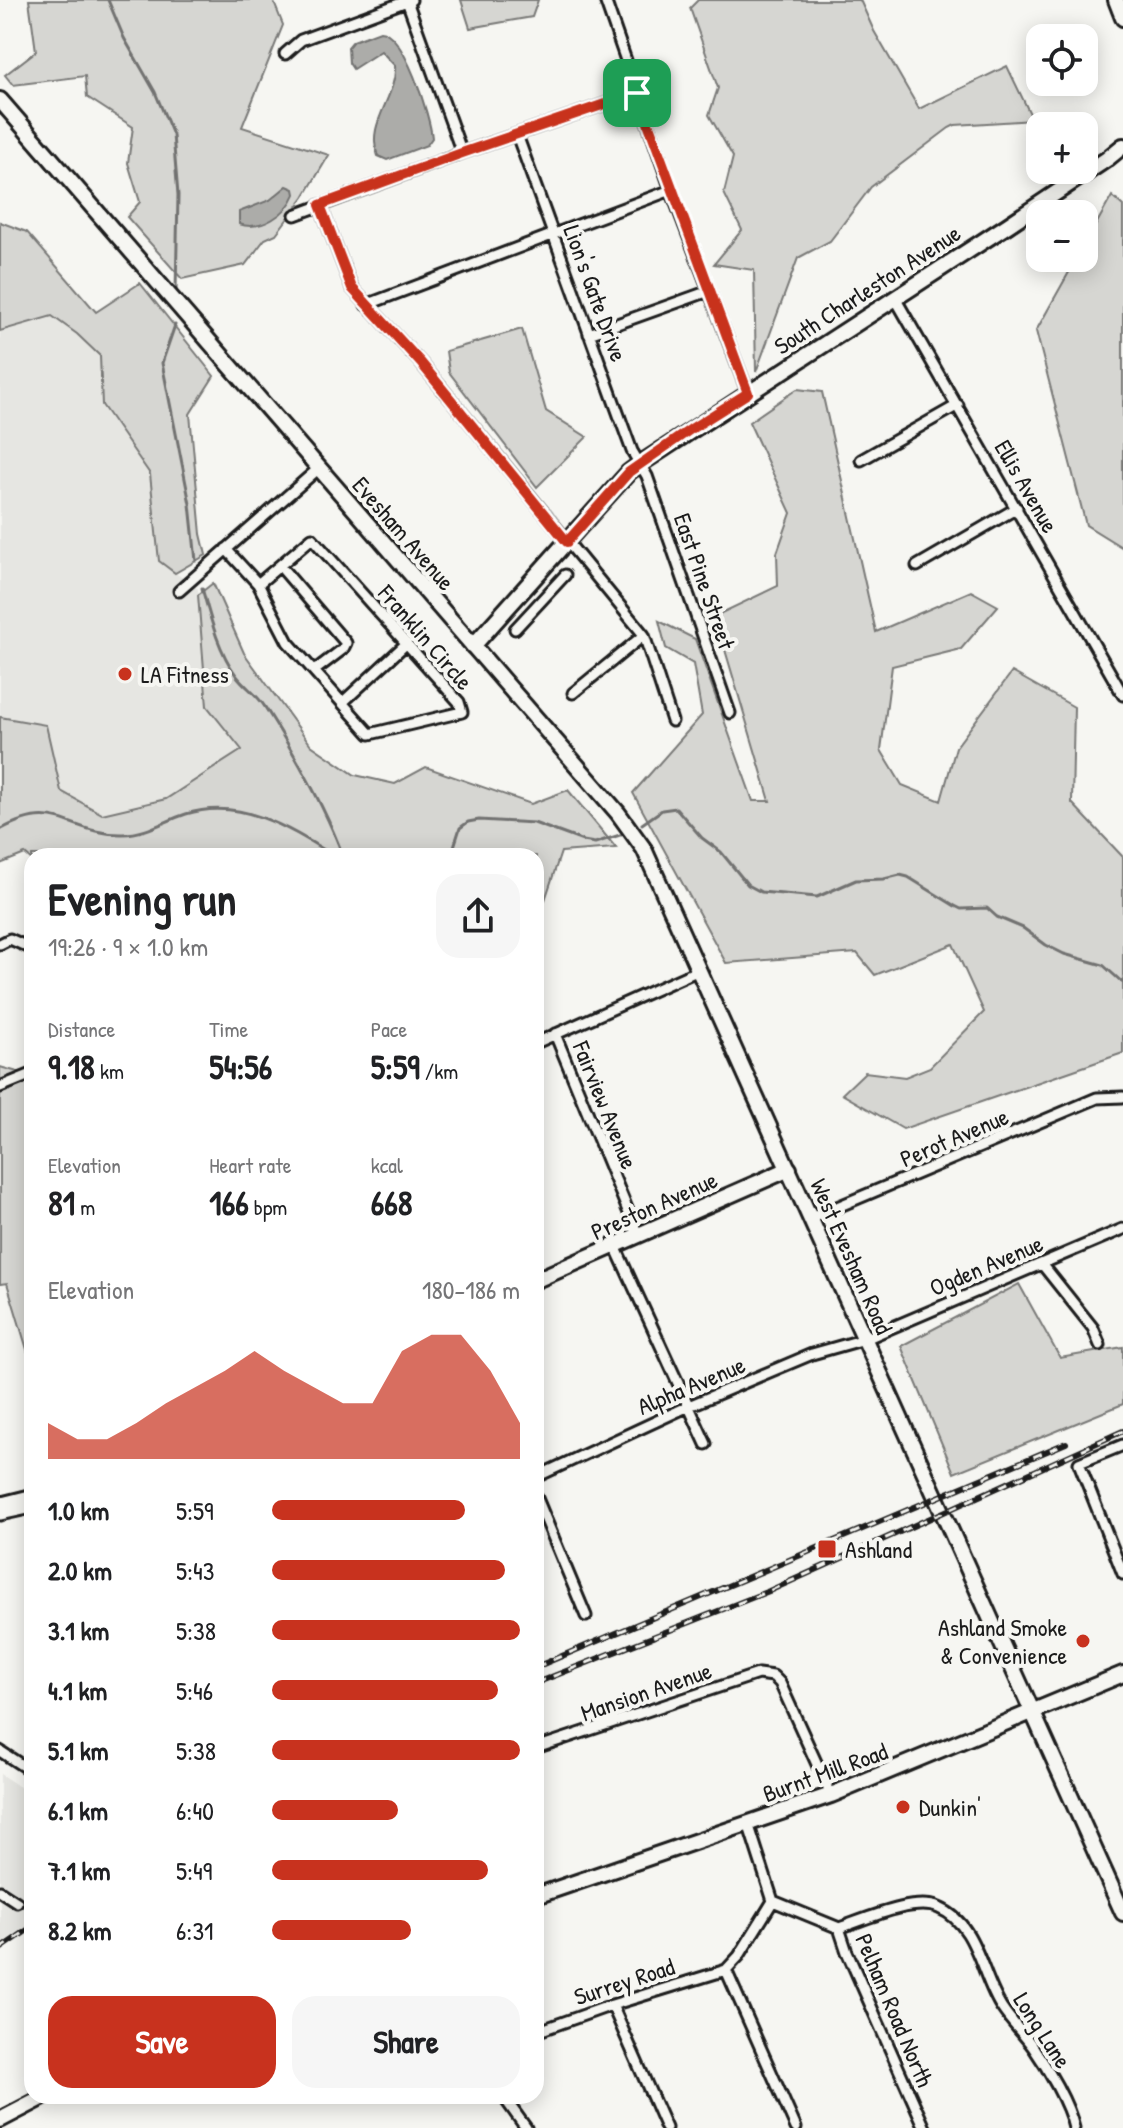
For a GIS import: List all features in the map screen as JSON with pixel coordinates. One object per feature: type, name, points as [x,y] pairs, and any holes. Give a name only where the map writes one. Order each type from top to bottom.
[{"type":"main road","name":"Evesham Avenue","points":[[0,100],[624,822]]},
{"type":"main road","name":"South Charleston Avenue","points":[[473,646],[629,472],[1008,225],[1123,146]]},
{"type":"main road","name":"West Evesham Road","points":[[624,822],[644,849],[1123,1913]]},
{"type":"main road","name":"Preston Avenue","points":[[544,1277],[789,1169]]},
{"type":"main road","points":[[0,1505],[24,1499]]},
{"type":"main road","name":"Burnt Mill Road","points":[[544,1893],[831,1795],[1123,1674]]},
{"type":"main road","points":[[0,2120],[31,2104]]},
{"type":"street","points":[[605,0],[671,190],[748,393]]},
{"type":"street","points":[[285,54],[301,40],[409,1],[462,153]]},
{"type":"street","points":[[295,215],[637,93]]},
{"type":"street","name":"Lion's Gate Drive","points":[[517,135],[632,451],[640,464]]},
{"type":"street","points":[[366,305],[671,190]]},
{"type":"street","points":[[320,205],[352,288],[421,363],[644,635],[672,721]]},
{"type":"street","points":[[589,334],[709,291]]},
{"type":"street","name":"Ellis Avenue","points":[[895,298],[1123,695]]},
{"type":"street","points":[[861,460],[958,405]]},
{"type":"street","name":"East Pine Street","points":[[640,464],[647,476],[730,713]]},
{"type":"street","points":[[179,591],[318,469]]},
{"type":"street","points":[[917,566],[1017,508]]},
{"type":"street","name":"Franklin Circle","points":[[226,549],[258,584],[288,642],[370,734],[462,712],[459,702],[312,538],[258,584]]},
{"type":"street","points":[[280,566],[346,643],[343,649],[314,671]]},
{"type":"street","points":[[515,629],[565,575]]},
{"type":"street","points":[[524,590],[539,603]]},
{"type":"street","points":[[573,693],[644,635]]},
{"type":"street","points":[[342,703],[407,643]]},
{"type":"street","points":[[0,944],[10,939],[24,945]]},
{"type":"street","points":[[544,1039],[699,970]]},
{"type":"street","name":"Fairview Avenue","points":[[555,1034],[638,1235]]},
{"type":"street","points":[[0,1087],[24,1077]]},
{"type":"street","name":"Perot Avenue","points":[[811,1218],[1097,1098],[1118,1097]]},
{"type":"street","name":"Ogden Avenue","points":[[865,1339],[1123,1229]]},
{"type":"street","points":[[615,1246],[706,1444]]},
{"type":"street","points":[[1042,1264],[1093,1328],[1100,1345]]},
{"type":"street","name":"Alpha Avenue","points":[[544,1473],[689,1406],[812,1354],[865,1339]]},
{"type":"street","points":[[1123,1445],[1079,1463],[1123,1574]]},
{"type":"street","points":[[0,1515],[24,1510]]},
{"type":"street","points":[[544,1515],[586,1616]]},
{"type":"street","name":"Mansion Avenue","points":[[544,1745],[758,1674],[769,1675],[780,1683],[831,1795]]},
{"type":"street","points":[[0,1751],[24,1767]]},
{"type":"street","points":[[748,1823],[773,1901],[734,1963],[726,1970],[796,2128]]},
{"type":"street","points":[[0,1891],[17,1902]]},
{"type":"street","name":"Pelham Road North","points":[[773,1901],[839,1928],[925,2128]]},
{"type":"street","name":"Long Lane","points":[[839,1928],[923,1904],[938,1907],[951,1915],[976,1948],[1001,2007],[1034,2048],[1048,2072],[1074,2128]]},
{"type":"street","name":"Surrey Road","points":[[544,2029],[726,1970]]},
{"type":"street","points":[[612,2005],[666,2128]]},
{"type":"street","points":[[509,2104],[526,2128]]},
{"type":"shaded area","points":[[29,0],[273,0],[283,25],[242,127],[329,155],[304,197],[276,234],[265,239],[245,265],[182,279],[127,217],[140,202],[128,163],[133,127],[87,97],[85,76],[13,85],[5,75],[36,51]]},
{"type":"shaded area","points":[[461,0],[538,0],[532,17],[470,28]]},
{"type":"shaded area","points":[[698,0],[860,0],[874,31],[919,109],[1007,66],[1029,112],[1026,112],[1026,120],[955,125],[871,187],[830,241],[798,258],[756,372],[754,270],[714,264],[742,230],[724,193],[733,157],[709,115],[718,88],[690,8]]},
{"type":"shaded area","points":[[380,31],[389,35],[406,59],[421,95],[432,138],[427,145],[387,160],[378,156],[375,133],[391,89],[395,66],[381,51],[353,69],[349,63],[348,47],[353,41]]},
{"type":"shaded area","points":[[287,186],[294,189],[295,194],[280,214],[256,226],[239,224],[239,212],[270,200]]},
{"type":"shaded area","points":[[1112,196],[1123,206],[1123,548],[1086,525],[1036,331],[1069,272],[1098,272],[1098,221]]},
{"type":"shaded area","points":[[0,222],[27,232],[96,312],[140,283],[214,376],[190,414],[201,534],[206,555],[175,573],[159,561],[150,474],[102,405],[100,356],[52,316],[0,331]]},
{"type":"shaded area","points":[[52,316],[100,356],[102,405],[150,474],[159,561],[198,589],[207,706],[243,749],[166,799],[102,814],[61,791],[46,725],[0,717],[0,331]]},
{"type":"shaded area","points":[[522,329],[546,411],[587,437],[537,487],[449,372],[446,351]]},
{"type":"shaded area","points":[[797,389],[822,392],[876,632],[971,591],[998,606],[961,649],[892,666],[881,750],[902,785],[941,801],[956,747],[1012,672],[1074,707],[1072,803],[1123,857],[1123,1053],[903,1129],[842,1094],[865,1072],[905,1077],[930,1067],[984,1012],[953,944],[875,975],[857,953],[726,963],[633,793],[702,715],[693,664],[666,648],[659,621],[695,639],[753,801],[770,801],[715,616],[778,586],[777,553],[791,513],[749,422]]},
{"type":"shaded area","points":[[213,583],[244,653],[311,745],[355,775],[395,784],[426,767],[531,804],[568,790],[616,848],[561,852],[544,900],[544,848],[24,848],[24,854],[0,864],[0,717],[46,725],[61,791],[102,814],[166,799],[242,750],[207,706],[198,595]]},
{"type":"shaded area","points":[[0,1067],[24,1074],[24,1339],[7,1283],[0,1284]]},
{"type":"shaded area","points":[[1019,1284],[1060,1358],[1123,1347],[1123,1404],[954,1473],[901,1346]]},
{"type":"shaded area","points":[[0,1774],[24,1790],[24,1928],[0,1944]]},
{"type":"waterway","points":[[108,0],[124,38],[155,92],[173,135],[178,195],[176,291]]},
{"type":"waterway","points":[[175,325],[162,363],[190,504],[196,561]]},
{"type":"waterway","points":[[202,588],[224,655],[236,675],[262,702],[318,799],[340,848]]},
{"type":"waterway","points":[[642,824],[662,810],[676,808],[702,838],[721,852],[748,885],[761,892],[817,897],[856,880],[900,875],[908,877],[961,909],[987,908],[997,917],[1023,928],[1064,954],[1103,965],[1123,983]]},
{"type":"waterway","points":[[0,830],[20,821],[50,817],[104,833],[123,834],[148,830],[186,814],[226,809],[264,818],[321,848]]},
{"type":"waterway","points":[[454,848],[460,828],[468,822],[479,820],[534,823],[595,843],[620,835]]},
{"type":"railway","points":[[544,1680],[769,1591],[1123,1431]]},
{"type":"railway","points":[[544,1664],[1066,1443]]},
{"type":"railway","points":[[0,1949],[24,1932]]},
{"type":"place","name":"LA Fitness","points":[[125,674]]},
{"type":"place","name":"Ashland","points":[[827,1549]]},
{"type":"place","name":"Ashland Smoke & Convenience","points":[[1083,1641]]},
{"type":"place","name":"Dunkin'","points":[[903,1807]]},
{"type":"route","points":[[637,93],[748,393],[629,472],[567,542],[421,363],[352,288],[320,205],[637,93]]}]
